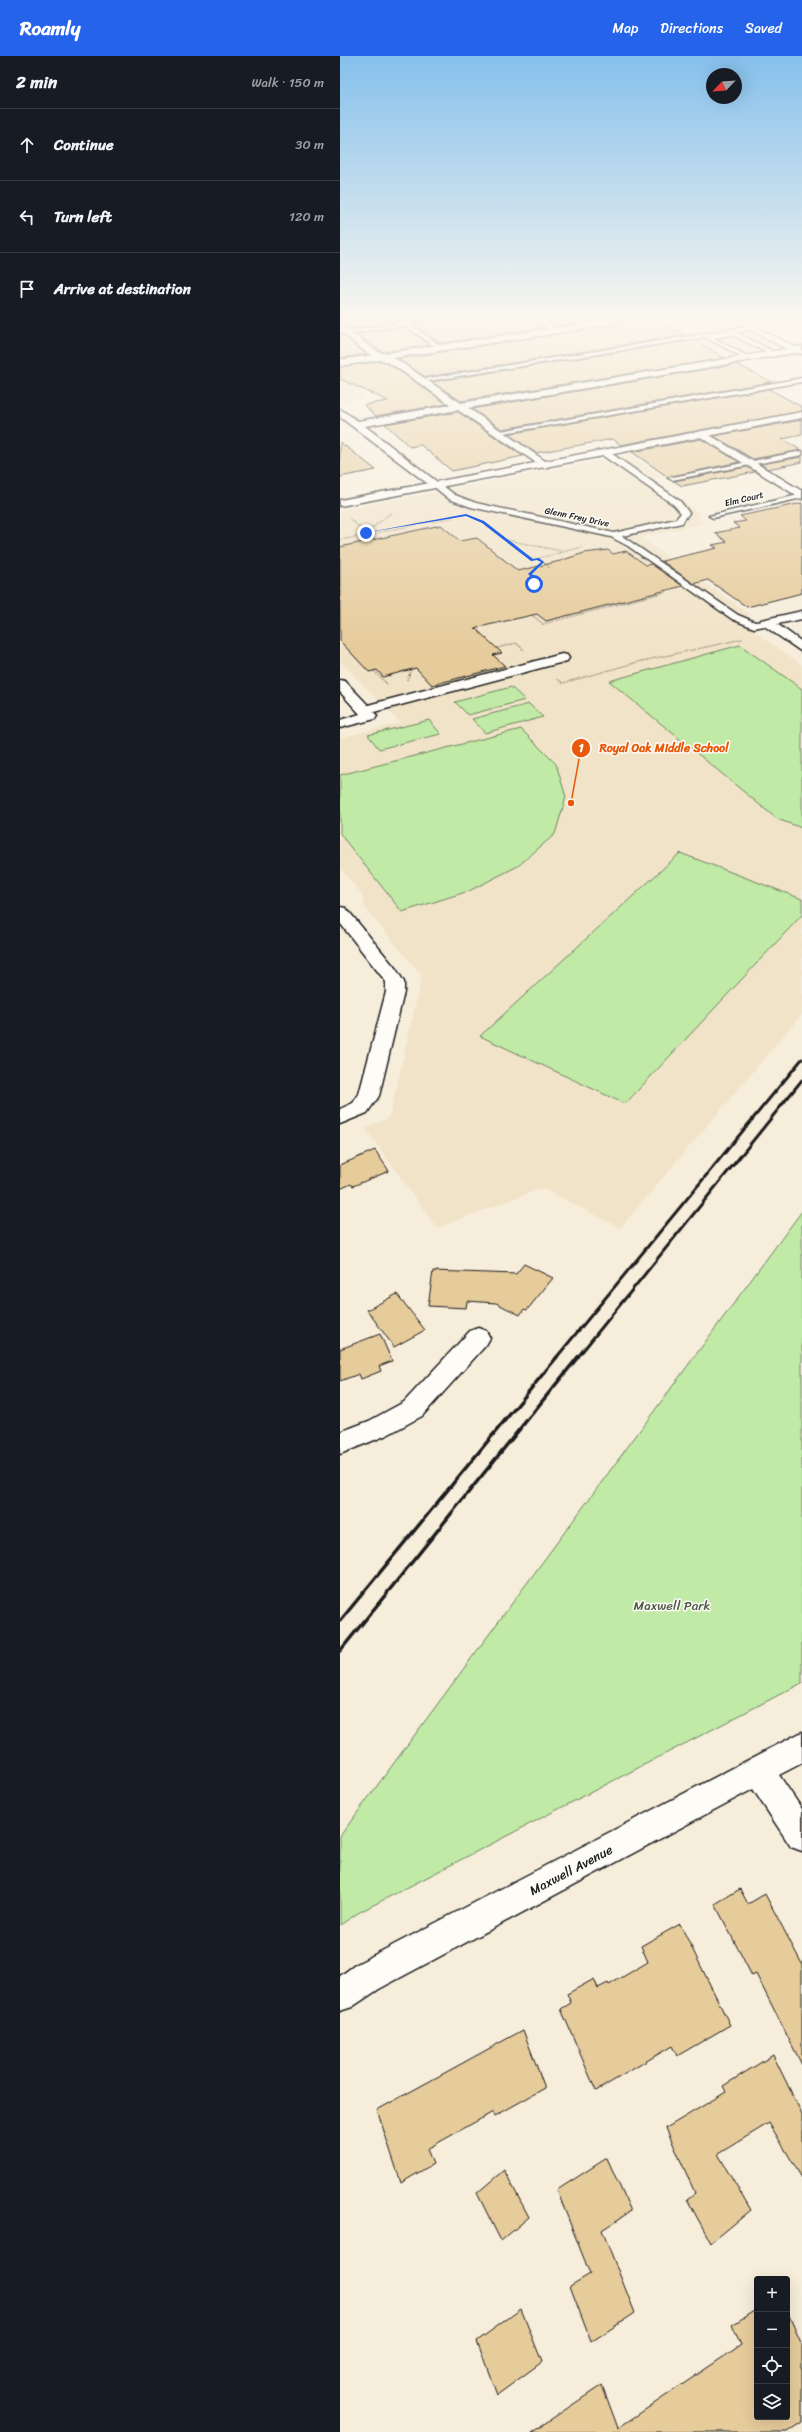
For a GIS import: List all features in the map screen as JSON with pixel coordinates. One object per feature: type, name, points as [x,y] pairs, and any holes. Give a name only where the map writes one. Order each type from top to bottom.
[{"type":"street","points":[[366,431],[436,484]]},
{"type":"street","points":[[340,503],[719,431]]},
{"type":"street","points":[[498,432],[544,465]]},
{"type":"street","points":[[703,434],[802,496]]},
{"type":"street","points":[[766,623],[802,615]]},
{"type":"street","points":[[766,623],[802,648]]},
{"type":"street","points":[[340,724],[367,713],[562,658]]},
{"type":"street","points":[[340,684],[367,713]]},
{"type":"street","points":[[340,912],[390,973],[395,982],[395,992],[369,1096],[360,1108],[340,1117]]},
{"type":"street","points":[[340,1444],[378,1428],[413,1409],[478,1338]]},
{"type":"street","name":"Maxwell Avenue","points":[[340,1995],[367,1977],[759,1772],[802,1747]]},
{"type":"street","points":[[759,1772],[802,1836]]},
{"type":"lane","points":[[498,432],[505,431]]},
{"type":"lane","points":[[605,453],[677,504],[685,514],[679,521],[614,535]]},
{"type":"lane","points":[[672,478],[802,453]]},
{"type":"lane","name":"Glenn Frey Drive","points":[[436,484],[452,497],[474,505],[614,535],[631,544],[735,617],[754,625],[766,623]]},
{"type":"lane","name":"Elm Court","points":[[713,516],[802,496]]},
{"type":"path","points":[[367,534],[396,508]]},
{"type":"path","points":[[346,514],[367,534]]},
{"type":"path","points":[[341,538],[459,516]]},
{"type":"path","points":[[483,522],[532,560],[561,551],[586,547]]},
{"type":"path","points":[[357,536],[363,542]]},
{"type":"path","points":[[506,539],[561,551]]},
{"type":"path","points":[[538,559],[550,568]]},
{"type":"path","points":[[534,584],[540,582],[530,574],[543,562]]},
{"type":"path","points":[[532,615],[543,624],[668,591]]},
{"type":"path","points":[[497,648],[516,643],[563,682],[638,662],[748,638]]},
{"type":"path","points":[[374,671],[389,686]]},
{"type":"shaded area","points":[[631,455],[663,477],[652,480],[697,511],[702,524],[641,538],[751,615],[748,616],[754,631],[802,665],[802,1014],[620,1228],[542,1188],[437,1228],[365,1128],[387,1119],[391,1111],[422,976],[365,908],[362,894],[340,868],[340,738],[400,723],[340,661],[340,510]]},
{"type":"green space","points":[[740,645],[802,689],[802,828],[777,819],[609,681]]},
{"type":"green space","points":[[511,687],[525,700],[468,715],[455,702]]},
{"type":"green space","points":[[529,704],[543,717],[485,733],[472,719]]},
{"type":"green space","points":[[429,720],[441,734],[379,749],[368,735]]},
{"type":"green space","points":[[521,729],[556,764],[566,797],[555,834],[518,866],[469,891],[402,912],[340,834],[340,775]]},
{"type":"green space","points":[[680,853],[802,899],[802,915],[625,1104],[480,1036]]},
{"type":"green space","name":"Maxwell Park","points":[[802,1211],[802,1683],[358,1913],[340,1925],[340,1836]]},
{"type":"building","points":[[392,431],[486,431],[523,456],[452,471],[421,445],[410,447]]},
{"type":"building","points":[[526,431],[696,431],[621,445],[613,439],[536,453],[508,434]]},
{"type":"building","points":[[742,431],[802,431],[802,435],[782,439],[801,450],[753,459],[714,436]]},
{"type":"building","points":[[701,439],[739,462],[668,477],[632,452]]},
{"type":"building","points":[[340,442],[376,470],[340,477]]},
{"type":"building","points":[[802,457],[802,462],[768,469],[761,464]]},
{"type":"building","points":[[747,467],[755,472],[682,486],[674,481]]},
{"type":"building","points":[[802,503],[802,593],[747,607],[708,580],[694,584],[662,561],[717,548],[712,545],[727,542],[715,533],[740,528],[733,523],[746,521],[740,516]]},
{"type":"building","points":[[441,525],[460,541],[477,538],[518,571],[560,561],[584,553],[608,550],[613,554],[626,551],[646,565],[651,564],[683,586],[546,621],[537,614],[475,628],[502,653],[493,655],[505,666],[432,685],[416,668],[383,677],[377,670],[369,672],[340,641],[340,547]]},
{"type":"building","points":[[375,1150],[389,1171],[353,1186],[351,1184],[340,1189],[340,1165]]},
{"type":"building","points":[[524,1264],[553,1278],[527,1310],[524,1309],[520,1315],[496,1303],[467,1301],[466,1308],[428,1306],[433,1271],[516,1274]]},
{"type":"building","points":[[397,1294],[425,1330],[394,1347],[367,1310]]},
{"type":"building","points":[[380,1334],[392,1361],[379,1366],[381,1371],[361,1379],[359,1374],[340,1381],[340,1349]]},
{"type":"building","points":[[740,1889],[748,1904],[765,1894],[802,1964],[802,2065],[756,1974],[752,1976],[715,1904]]},
{"type":"building","points":[[680,1924],[730,2025],[677,2056],[672,2046],[596,2091],[561,2009],[571,2003],[567,1994],[594,1979],[598,1988],[608,1983],[609,1985],[648,1962],[641,1946]]},
{"type":"building","points":[[523,2030],[545,2088],[495,2116],[493,2112],[427,2149],[433,2164],[401,2183],[377,2110]]},
{"type":"building","points":[[773,2055],[802,2114],[802,2178],[769,2123],[718,2154],[751,2210],[711,2243],[687,2199],[695,2193],[666,2128],[726,2092],[723,2086]]},
{"type":"building","points":[[607,2158],[631,2211],[602,2230],[635,2313],[591,2342],[570,2286],[590,2274],[557,2190]]},
{"type":"building","points":[[504,2170],[529,2217],[501,2241],[477,2193]]},
{"type":"building","points":[[521,2309],[542,2362],[497,2395],[477,2341]]},
{"type":"building","points":[[754,2311],[754,2420],[790,2420],[790,2318],[802,2345],[802,2422],[787,2432],[532,2432],[602,2385],[618,2428],[741,2345],[732,2325]]},
{"type":"railway","points":[[556,1358],[802,1059]]},
{"type":"railway","points":[[577,1358],[802,1080]]},
{"type":"railway","points":[[340,1621],[557,1357]]},
{"type":"railway","points":[[340,1651],[578,1357]]},
{"type":"place","name":"Royal Oak Middle School","points":[[571,803]]},
{"type":"route","points":[[366,533],[466,515],[483,522],[532,560],[538,559],[543,562],[530,574],[540,582],[534,584]]}]
